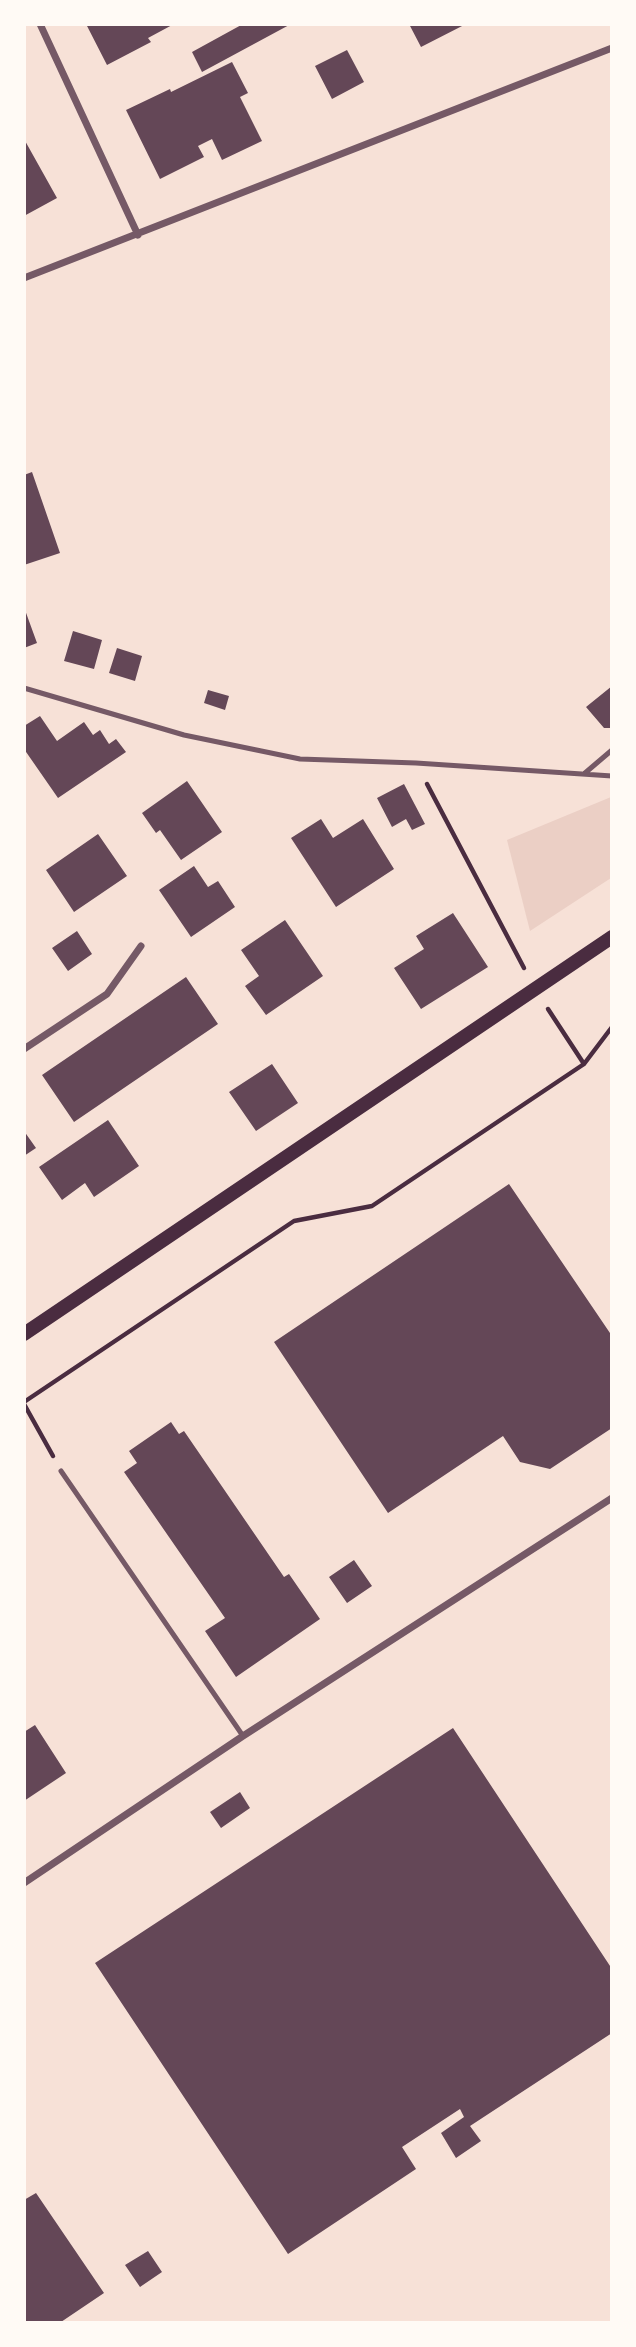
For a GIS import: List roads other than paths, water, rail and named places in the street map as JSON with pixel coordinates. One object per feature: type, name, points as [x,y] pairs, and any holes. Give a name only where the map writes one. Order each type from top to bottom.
[{"type":"main road","points":[[24,1334],[611,937]]},
{"type":"street","points":[[40,24],[138,235]]},
{"type":"street","points":[[24,278],[611,48]]},
{"type":"street","points":[[24,1049],[107,994],[141,946]]},
{"type":"street","points":[[24,1883],[243,1736],[611,1498]]},
{"type":"lane","points":[[24,688],[184,735],[300,759],[416,763],[611,776]]},
{"type":"lane","points":[[585,773],[611,750]]},
{"type":"lane","points":[[61,1471],[243,1736]]}]
